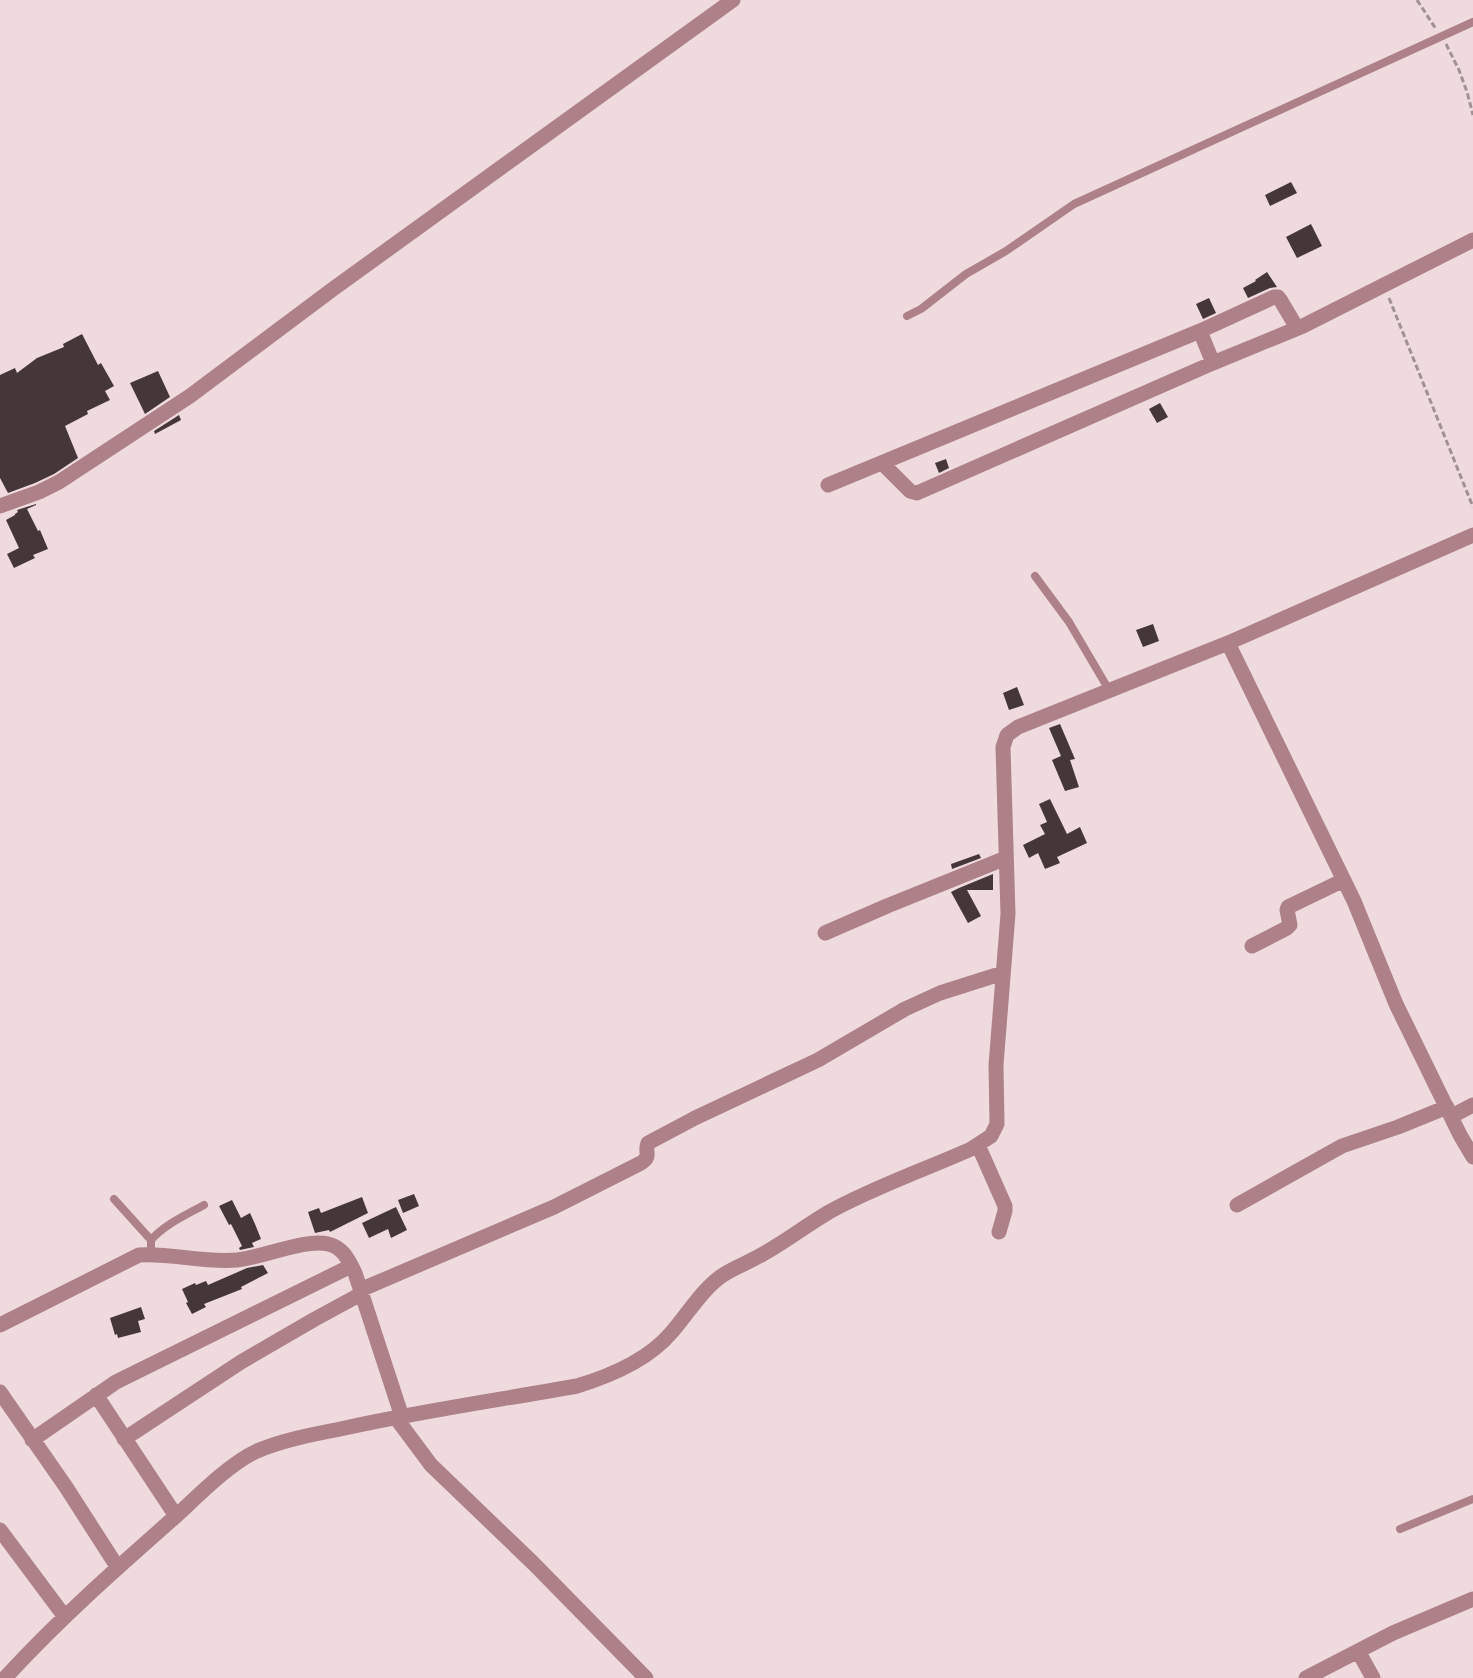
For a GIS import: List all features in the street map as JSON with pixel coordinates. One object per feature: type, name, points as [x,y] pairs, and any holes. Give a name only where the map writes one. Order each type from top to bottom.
[{"type":"street","points":[[0,506],[59,482],[190,396],[733,0]]},
{"type":"street","points":[[882,463],[910,491],[918,493],[1297,328],[1473,240]]},
{"type":"street","points":[[828,485],[1200,332],[1274,297],[1278,297],[1281,301],[1297,328]]},
{"type":"street","points":[[1200,332],[1213,363]]},
{"type":"street","points":[[5,1678],[33,1647],[176,1515],[238,1462],[255,1452],[279,1443],[399,1417],[577,1386],[605,1378],[660,1344],[711,1285],[724,1274],[762,1255],[828,1213],[978,1145],[991,1136],[997,1124],[996,1065],[1008,914],[1002,747],[1007,735],[1018,727],[1228,643],[1473,536]]},
{"type":"street","points":[[1228,643],[1344,880],[1396,1004],[1473,1157]]},
{"type":"street","points":[[825,933],[1006,858]]},
{"type":"street","points":[[1252,946],[1290,925],[1288,907],[1344,880]]},
{"type":"street","points":[[124,1438],[241,1362],[361,1292],[554,1207],[641,1163],[648,1156],[646,1147],[648,1143],[695,1118],[818,1060],[927,999],[1003,973]]},
{"type":"street","points":[[1236,1205],[1342,1146],[1473,1105]]},
{"type":"street","points":[[978,1145],[1005,1206],[999,1232]]},
{"type":"street","points":[[0,1325],[139,1256],[151,1247],[220,1261],[239,1260],[318,1243],[340,1249],[351,1266],[361,1292],[399,1417],[431,1465],[533,1563],[646,1678]]},
{"type":"street","points":[[32,1440],[116,1382],[351,1266]]},
{"type":"street","points":[[0,1392],[66,1487],[118,1568]]},
{"type":"street","points":[[96,1395],[176,1515]]},
{"type":"street","points":[[0,1530],[65,1617]]},
{"type":"street","points":[[1306,1678],[1393,1633],[1473,1599]]},
{"type":"street","points":[[1358,1651],[1373,1678]]},
{"type":"lane","points":[[907,316],[921,309],[966,274],[1006,251],[1074,204],[1473,22]]},
{"type":"lane","points":[[1035,576],[1069,622],[1109,690]]},
{"type":"lane","points":[[114,1199],[151,1247],[156,1235],[204,1205]]},
{"type":"lane","points":[[1400,1529],[1473,1499]]},
{"type":"path","points":[[1417,0],[1442,36],[1459,70],[1473,115]]},
{"type":"path","points":[[1384,285],[1473,507]]},
{"type":"building","points":[[1291,182],[1297,193],[1270,206],[1265,195]]},
{"type":"building","points":[[1311,224],[1322,246],[1297,258],[1286,237]]},
{"type":"building","points":[[1267,272],[1277,287],[1248,298],[1243,288]]},
{"type":"building","points":[[1209,298],[1216,313],[1203,319],[1196,304]]},
{"type":"building","points":[[82,334],[98,365],[101,363],[114,386],[105,391],[110,400],[87,411],[88,414],[65,426],[78,458],[54,474],[8,493],[0,478],[0,375],[15,368],[17,373],[37,358],[64,347],[63,344]]},
{"type":"building","points":[[158,371],[170,397],[145,414],[130,383]]},
{"type":"building","points":[[1160,403],[1168,417],[1157,423],[1149,409]]},
{"type":"building","points":[[179,415],[181,420],[155,434],[154,431]]},
{"type":"building","points":[[946,459],[949,468],[939,473],[935,463]]},
{"type":"building","points":[[36,504],[27,509],[48,549],[33,555],[35,558],[14,568],[7,554],[19,548],[6,520],[15,515],[17,510]]},
{"type":"building","points":[[1153,624],[1159,641],[1143,647],[1136,630]]},
{"type":"building","points":[[1017,687],[1024,705],[1009,710],[1003,693]]},
{"type":"building","points":[[1060,724],[1075,759],[1070,760],[1079,787],[1065,791],[1052,760],[1061,756],[1049,728]]},
{"type":"building","points":[[1050,799],[1067,834],[1080,827],[1087,843],[1057,857],[1060,863],[1045,869],[1038,853],[1029,858],[1023,845],[1045,834],[1040,825],[1047,822],[1039,804]]},
{"type":"building","points":[[979,854],[981,858],[952,869],[951,864]]},
{"type":"building","points":[[993,874],[993,890],[967,890],[981,916],[968,923],[951,892]]},
{"type":"building","points":[[414,1194],[419,1206],[403,1213],[398,1200]]},
{"type":"building","points":[[362,1197],[368,1213],[330,1232],[329,1230],[315,1233],[308,1212],[319,1208],[321,1213]]},
{"type":"building","points":[[232,1200],[241,1218],[250,1213],[261,1239],[252,1243],[254,1247],[240,1250],[242,1246],[219,1206]]},
{"type":"building","points":[[396,1207],[407,1230],[391,1238],[388,1229],[369,1238],[362,1223]]},
{"type":"building","points":[[263,1265],[268,1273],[241,1287],[242,1289],[204,1304],[206,1307],[192,1314],[182,1289],[206,1281],[208,1285],[247,1268]]},
{"type":"building","points":[[141,1307],[145,1319],[138,1321],[141,1332],[118,1338],[110,1318]]}]
